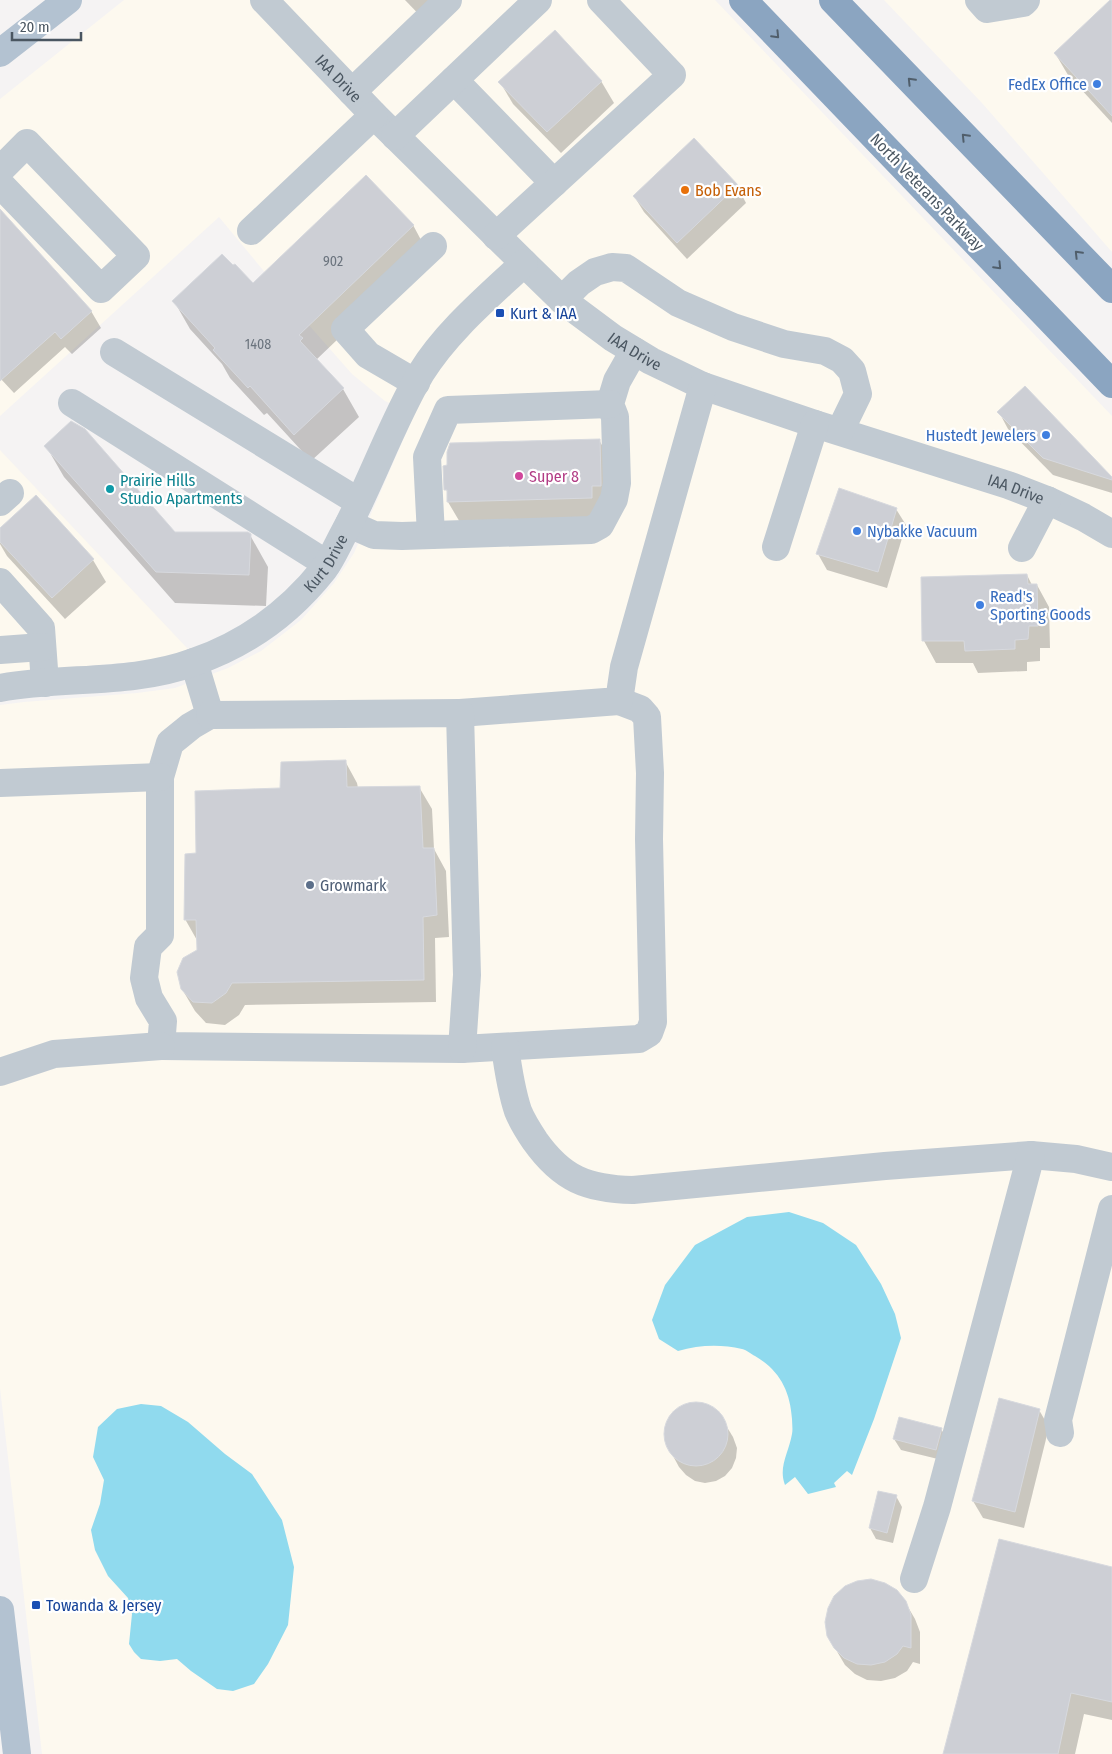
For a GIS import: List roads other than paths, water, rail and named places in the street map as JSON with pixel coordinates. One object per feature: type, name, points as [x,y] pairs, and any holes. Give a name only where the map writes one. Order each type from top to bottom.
[{"type":"highway","name":"North Veterans Parkway","points":[[743,0],[1112,384]]},
{"type":"highway","points":[[833,0],[1112,289]]},
{"type":"main road","points":[[0,53],[68,0]]},
{"type":"main road","points":[[0,1610],[17,1754]]},
{"type":"street","points":[[352,92],[448,0]]},
{"type":"street","points":[[395,136],[538,0]]},
{"type":"street","points":[[496,236],[672,75],[601,0]]},
{"type":"street","points":[[978,0],[987,9],[1023,3],[1026,0]]},
{"type":"street","name":"IAA Drive","points":[[270,2],[374,115],[496,236],[562,300],[613,338],[682,377],[703,386],[1008,485],[1048,500],[1112,534]]},
{"type":"street","points":[[454,80],[554,183]]},
{"type":"street","points":[[251,231],[374,115]]},
{"type":"street","points":[[0,170],[27,143],[136,256],[101,289],[0,184]]},
{"type":"street","points":[[416,383],[368,355],[345,329],[433,246]]},
{"type":"street","name":"Kurt Drive","points":[[0,688],[138,675],[166,670],[194,662],[239,643],[262,629],[297,599],[327,564],[354,513],[404,404],[435,354],[453,332],[524,263]]},
{"type":"street","points":[[562,300],[579,283],[595,272],[612,267],[626,268],[678,303],[732,328],[784,344],[826,351],[842,360],[852,371],[858,394],[828,428],[776,547]]},
{"type":"street","points":[[114,352],[354,513],[374,534],[431,536],[591,530],[600,525],[614,499],[617,483],[615,417],[610,404],[618,381],[634,351]]},
{"type":"street","points":[[620,701],[624,667],[703,386]]},
{"type":"street","points":[[72,403],[327,564]]},
{"type":"street","points":[[431,536],[428,457],[448,410],[610,404]]},
{"type":"street","points":[[1022,548],[1048,500]]},
{"type":"street","points":[[0,582],[41,628],[45,683]]},
{"type":"street","points":[[0,650],[42,647]]},
{"type":"street","points":[[194,662],[210,715]]},
{"type":"street","points":[[0,1072],[54,1054],[161,1046],[462,1049],[638,1039],[649,1033],[653,1022],[649,839],[650,773],[647,717],[640,709],[620,701],[460,713],[210,715],[191,726],[170,744],[160,777],[160,935],[148,947],[144,978],[149,998],[163,1021],[161,1046]]},
{"type":"street","points":[[460,713],[466,975],[462,1049]]},
{"type":"street","points":[[0,783],[160,777]]},
{"type":"street","points":[[505,1047],[511,1085],[519,1113],[531,1135],[544,1154],[561,1171],[581,1182],[598,1187],[633,1190],[885,1166],[1031,1155],[1076,1159],[1112,1168]]},
{"type":"street","points":[[914,1580],[937,1507],[1031,1155]]},
{"type":"street","points":[[1060,1433],[1058,1420],[1112,1209]]},
{"type":"water","points":[[789,1212],[823,1223],[856,1245],[881,1284],[895,1314],[901,1338],[874,1419],[852,1475],[847,1471],[834,1483],[836,1487],[808,1494],[795,1477],[785,1485],[783,1466],[791,1441],[791,1409],[786,1391],[771,1368],[747,1351],[734,1347],[694,1347],[678,1351],[659,1339],[652,1320],[665,1285],[695,1245],[747,1217]]},
{"type":"water","points":[[141,1404],[161,1406],[188,1422],[225,1454],[252,1474],[282,1520],[294,1567],[288,1625],[268,1664],[254,1684],[233,1691],[217,1689],[177,1659],[160,1661],[141,1659],[129,1644],[132,1614],[128,1598],[108,1576],[95,1550],[91,1530],[100,1504],[104,1480],[93,1457],[98,1427],[117,1409]]},
{"type":"place","name":"FedEx Office","points":[[1097,84]]},
{"type":"place","name":"Bob Evans","points":[[685,190]]},
{"type":"place","name":"Kurt & IAA","points":[[500,313]]},
{"type":"place","name":"Hustedt Jewelers","points":[[1046,435]]},
{"type":"place","name":"Super 8","points":[[519,476]]},
{"type":"place","name":"Prairie Hills Studio Apartments","points":[[110,489]]},
{"type":"place","name":"Nybakke Vacuum","points":[[857,531]]},
{"type":"place","name":"Read's Sporting Goods","points":[[980,605]]},
{"type":"place","name":"Growmark","points":[[310,885]]},
{"type":"place","name":"Towanda & Jersey","points":[[36,1605]]}]
